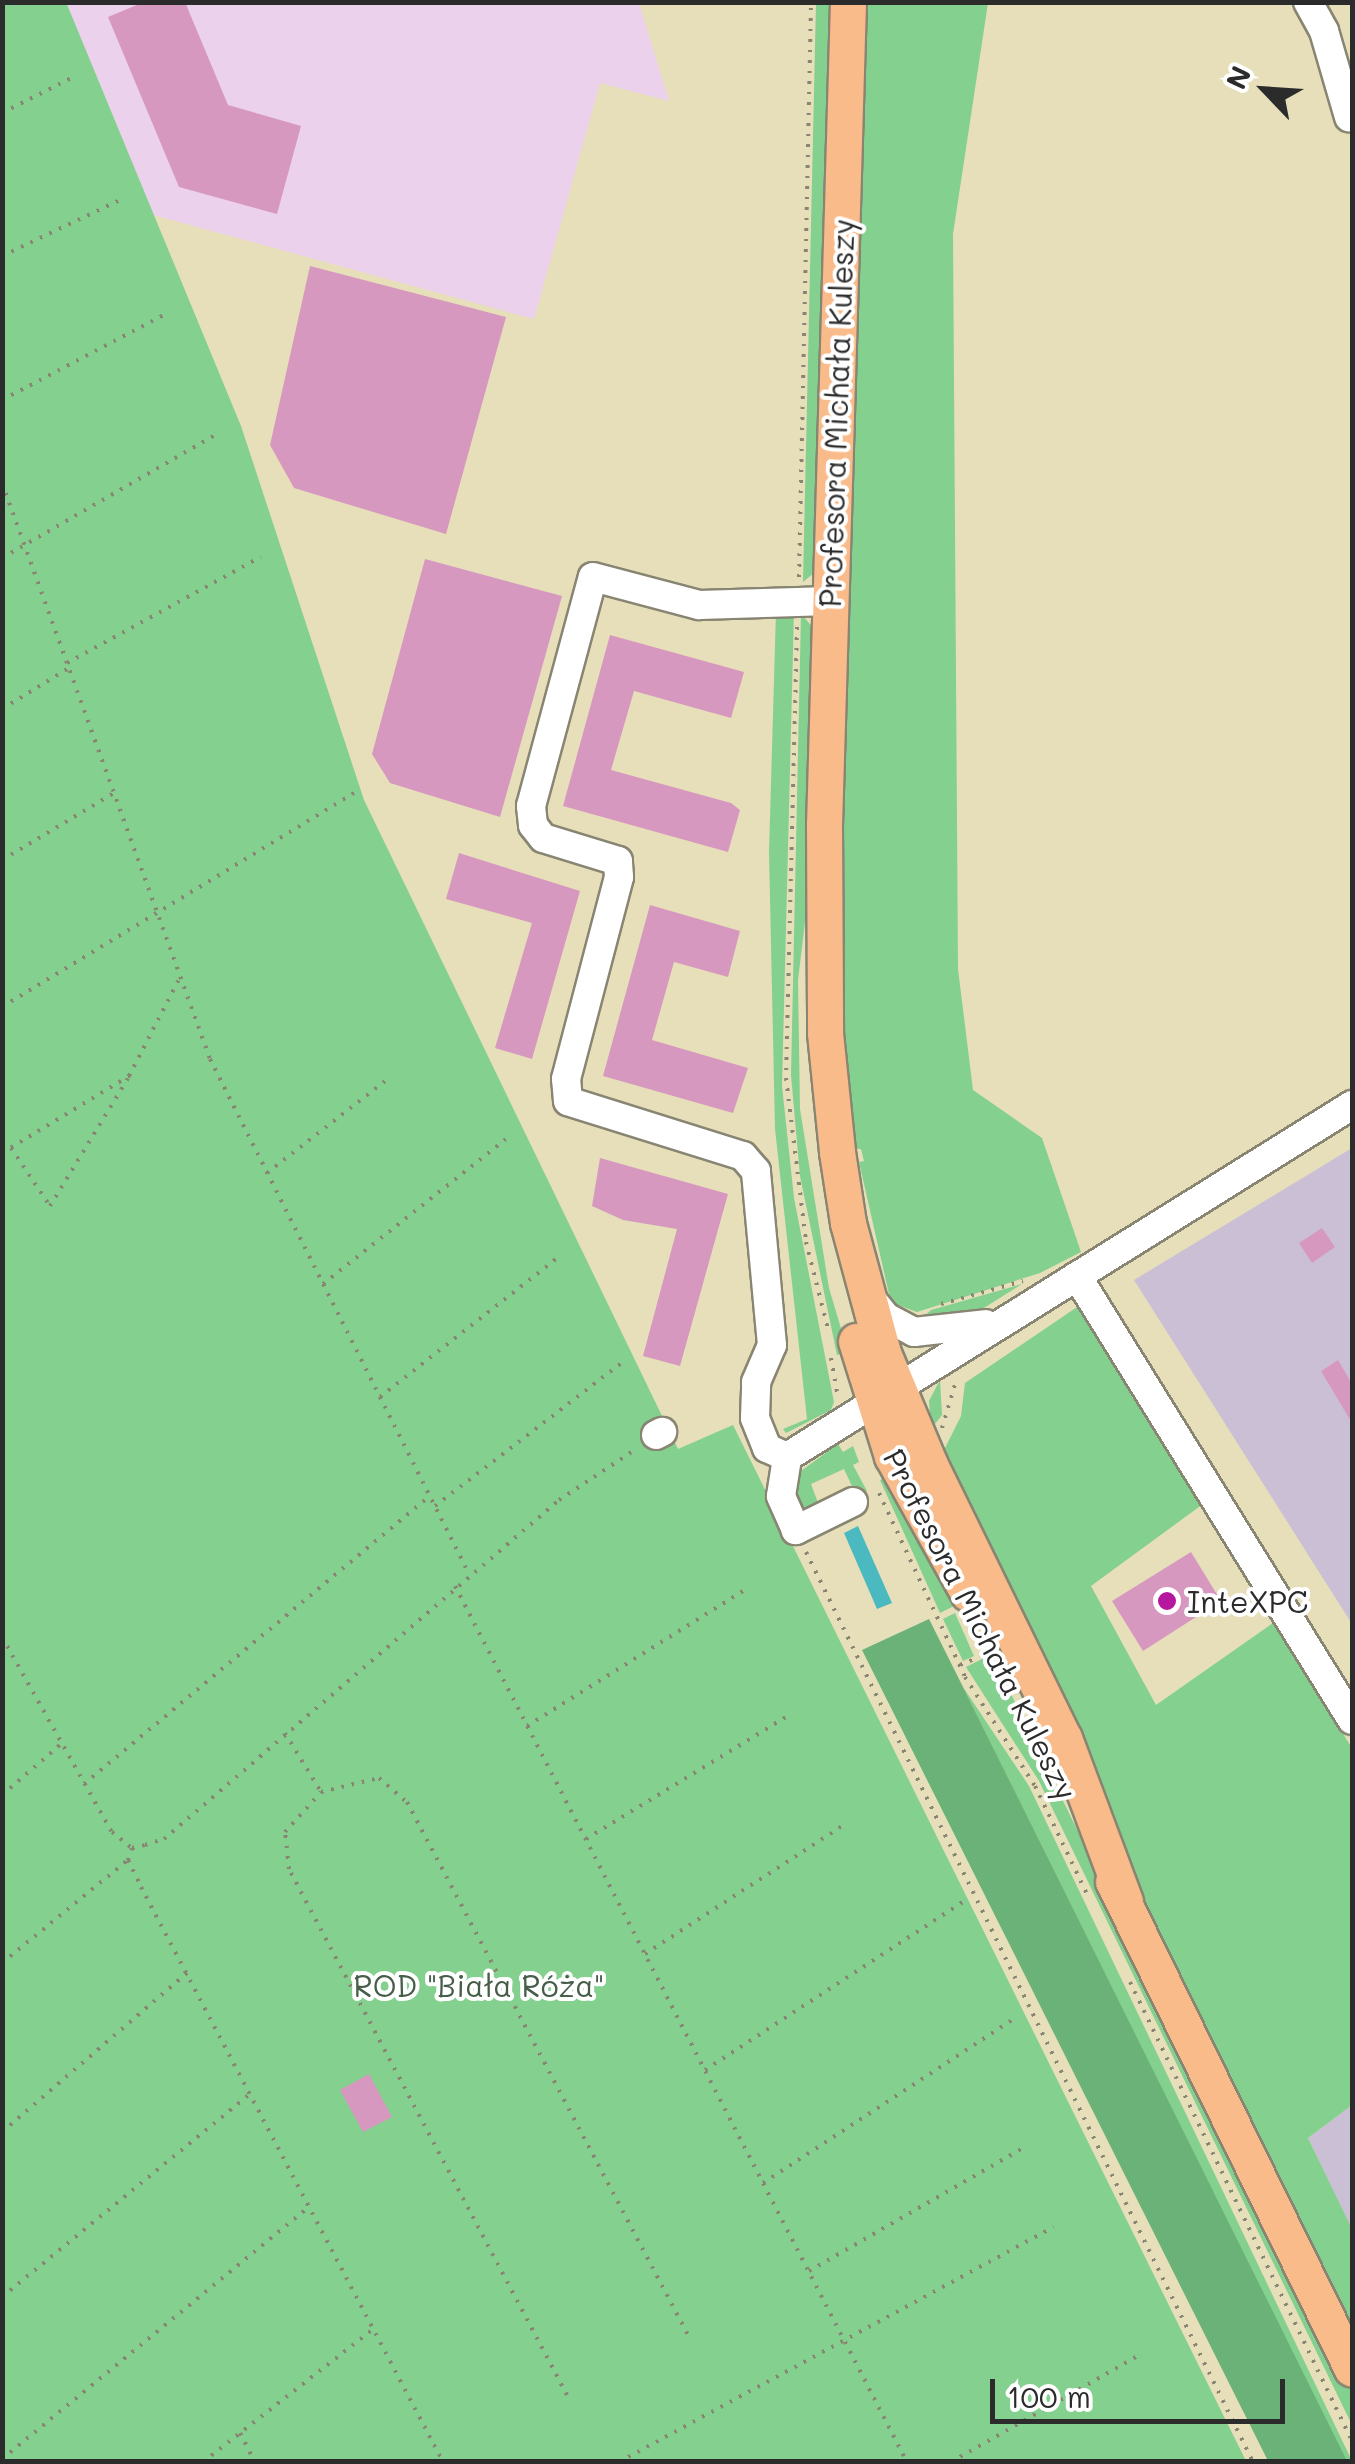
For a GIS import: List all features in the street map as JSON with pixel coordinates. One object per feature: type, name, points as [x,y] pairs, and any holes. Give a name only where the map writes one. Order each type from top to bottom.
[{"type":"main road","name":"Profesora Michała Kuleszy","points":[[848,2],[824,824],[829,1093],[888,1397],[892,1456],[1125,1901],[1352,2369]]},
{"type":"main road","name":"Profesora Michała Kuleszy","points":[[824,824],[806,980],[813,1119],[830,1237],[888,1397],[1064,1738],[1125,1901]]},
{"type":"street","points":[[1308,2],[1324,31],[1348,117]]},
{"type":"street","points":[[830,600],[699,605],[592,577],[531,806],[532,826],[544,838],[618,861],[620,877],[566,1079],[568,1101],[743,1156],[756,1171],[772,1345],[756,1382],[754,1418],[783,1455],[781,1496],[796,1530],[853,1502]]},
{"type":"street","points":[[783,1455],[888,1397],[997,1322],[1351,1109]]},
{"type":"street","points":[[1077,1276],[1352,1720]]},
{"type":"street","points":[[864,1288],[886,1318],[914,1332],[953,1332],[997,1322]]},
{"type":"path","points":[[2,113],[71,78]]},
{"type":"path","points":[[2,256],[124,198]]},
{"type":"path","points":[[2,400],[168,313]]},
{"type":"path","points":[[2,558],[217,434]]},
{"type":"path","points":[[2,483],[210,1059],[469,1574]]},
{"type":"path","points":[[2,709],[68,665],[261,557]]},
{"type":"path","points":[[2,1007],[159,917],[356,791]]},
{"type":"path","points":[[2,860],[114,792]]},
{"type":"path","points":[[10,1148],[50,1206],[129,1076],[180,977]]},
{"type":"path","points":[[2,1153],[129,1076]]},
{"type":"path","points":[[267,1173],[389,1078]]},
{"type":"path","points":[[323,1284],[506,1139]]},
{"type":"path","points":[[380,1397],[557,1258]]},
{"type":"path","points":[[929,1307],[1020,1281],[1077,1276]]},
{"type":"path","points":[[436,1506],[623,1362]]},
{"type":"path","points":[[832,1367],[840,1403]]},
{"type":"path","points":[[936,1436],[947,1423],[960,1376]]},
{"type":"path","points":[[132,1848],[164,1838],[559,1500],[659,1433]]},
{"type":"path","points":[[873,1479],[960,1666],[1035,1786],[1086,1892]]},
{"type":"path","points":[[84,1784],[430,1496]]},
{"type":"path","points":[[796,1530],[1253,2462]]},
{"type":"path","points":[[455,1586],[907,2462]]},
{"type":"path","points":[[527,1726],[746,1589]]},
{"type":"path","points":[[937,1618],[946,1613]]},
{"type":"path","points":[[2,1637],[112,1832],[132,1848]]},
{"type":"path","points":[[960,1666],[979,1657]]},
{"type":"path","points":[[586,1839],[791,1714]]},
{"type":"path","points":[[285,1734],[321,1792]]},
{"type":"path","points":[[2,1795],[62,1744]]},
{"type":"path","points":[[566,2395],[289,1869],[285,1832],[321,1792],[380,1778],[407,1802],[688,2335]]},
{"type":"path","points":[[645,1954],[844,1826]]},
{"type":"path","points":[[2,1963],[128,1860],[132,1848]]},
{"type":"path","points":[[128,1860],[440,2460]]},
{"type":"path","points":[[705,2070],[964,1901]]},
{"type":"path","points":[[2,2132],[186,1974]]},
{"type":"path","points":[[1129,1981],[1352,2441]]},
{"type":"path","points":[[763,2183],[1015,2018]]},
{"type":"path","points":[[2,2297],[250,2094]]},
{"type":"path","points":[[808,2271],[1023,2148]]},
{"type":"path","points":[[2,2459],[309,2207]]},
{"type":"path","points":[[619,2462],[1054,2227]]},
{"type":"path","points":[[203,2462],[374,2330]]},
{"type":"path","points":[[951,2462],[1136,2357]]},
{"type":"path","points":[[240,2433],[255,2462]]},
{"type":"shaded area","points":[[66,3],[639,3],[669,101],[600,83],[534,319],[153,215]]},
{"type":"shaded area","points":[[1352,1148],[1352,1624],[1134,1280]]},
{"type":"shaded area","points":[[1352,2105],[1352,2230],[1308,2138]]},
{"type":"green space","name":"ROD \"Biała Róża\"","points":[[66,2],[241,426],[364,800],[678,1449],[733,1425],[1246,2461],[3,2462],[2,3]]},
{"type":"green space","points":[[832,2],[815,572],[803,582],[816,3]]},
{"type":"green space","points":[[865,3],[988,3],[953,234],[958,969],[973,1090],[1042,1138],[1081,1252],[1040,1273],[917,1312],[895,1304],[889,1294],[859,1162],[864,1161],[861,1149],[852,1149],[839,1112],[842,581]]},
{"type":"green space","points":[[776,611],[794,611],[782,1086],[794,1198],[834,1402],[831,1410],[786,1433],[783,1429],[807,1419],[775,1129],[769,852]]},
{"type":"green space","points":[[801,613],[816,632],[811,873],[798,980],[800,1109],[829,1288],[848,1352],[837,1355],[800,1176],[791,1075]]},
{"type":"green space","points":[[1022,1284],[968,1318],[923,1317],[931,1310]]},
{"type":"green space","points":[[1083,1303],[1203,1504],[1091,1586],[1156,1705],[1273,1623],[1352,1748],[1352,2105],[1308,2138],[1352,2229],[1352,2341],[1108,1837],[942,1454],[961,1416],[965,1383]]},
{"type":"green space","points":[[940,1380],[942,1415],[931,1429],[929,1401]]},
{"type":"green space","points":[[838,1444],[843,1452],[853,1446],[859,1462],[853,1465],[867,1491],[856,1495],[844,1469],[811,1484],[820,1508],[807,1518],[791,1496],[794,1476]]},
{"type":"green space","points":[[893,1474],[958,1604],[940,1613],[880,1480]]},
{"type":"green space","points":[[955,1613],[974,1656],[963,1661],[943,1619]]},
{"type":"green space","points":[[929,1619],[1347,2461],[1268,2461],[862,1650]]},
{"type":"green space","points":[[984,1658],[1012,1696],[1352,2394],[1352,2425],[1039,1781],[966,1667]]},
{"type":"green space","points":[[963,1687],[1029,1786],[1352,2461],[1345,2461]]},
{"type":"water","points":[[858,1526],[892,1603],[877,1609],[844,1533]]},
{"type":"building","points":[[144,2],[185,2],[228,105],[301,126],[277,214],[179,187],[108,17]]},
{"type":"building","points":[[310,266],[506,317],[446,534],[294,488],[270,445]]},
{"type":"building","points":[[425,559],[562,596],[500,817],[390,783],[372,754]]},
{"type":"building","points":[[610,635],[744,672],[731,718],[634,691],[611,770],[731,803],[740,810],[728,852],[563,806]]},
{"type":"building","points":[[459,853],[580,891],[532,1059],[495,1048],[532,923],[446,899]]},
{"type":"building","points":[[650,905],[740,931],[728,977],[674,962],[652,1040],[748,1068],[733,1113],[603,1076]]},
{"type":"building","points":[[600,1158],[728,1194],[680,1366],[643,1356],[677,1229],[623,1220],[592,1206]]},
{"type":"building","points":[[1322,1228],[1335,1247],[1312,1263],[1299,1243]]},
{"type":"building","points":[[1338,1360],[1352,1384],[1352,1423],[1321,1371]]},
{"type":"building","name":"InteXPC","points":[[1191,1552],[1221,1601],[1143,1651],[1112,1601]]},
{"type":"building","points":[[369,2074],[392,2117],[363,2132],[340,2090]]},
{"type":"place","name":"InteXPC","points":[[1167,1601]]}]
